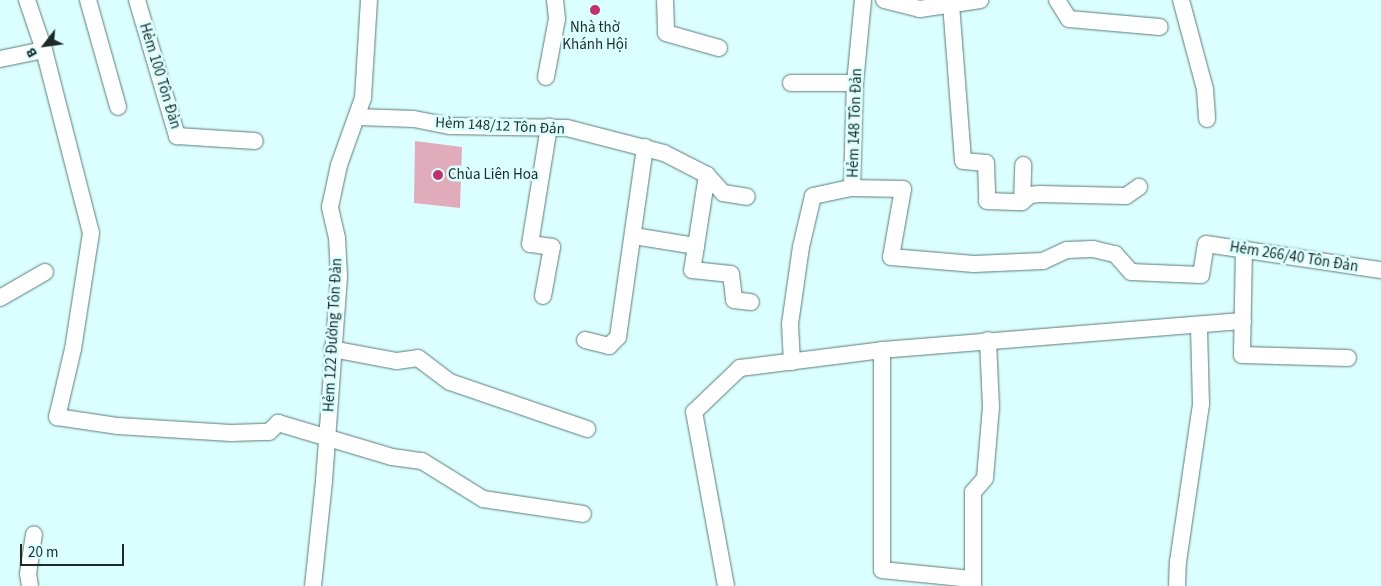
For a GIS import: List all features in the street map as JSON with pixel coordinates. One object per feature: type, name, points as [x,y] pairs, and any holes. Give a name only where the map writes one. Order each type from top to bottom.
[{"type":"lane","points":[[27,0],[44,50],[91,234],[73,349],[58,417],[118,426],[231,433],[269,432],[278,423],[392,457],[422,461],[483,498],[583,514]]},
{"type":"lane","points":[[88,0],[118,107]]},
{"type":"lane","name":"Hẻm 100 Tôn Đản","points":[[137,0],[177,136],[256,141]]},
{"type":"lane","name":"Hẻm 122 Đường Tôn Đản","points":[[313,586],[327,438],[332,349],[339,276],[337,238],[330,207],[339,165],[364,98],[369,0]]},
{"type":"lane","points":[[546,77],[557,19],[555,0]]},
{"type":"lane","points":[[665,0],[666,33],[719,48]]},
{"type":"lane","name":"Hẻm 148 Tôn Đản","points":[[792,362],[790,324],[801,247],[813,196],[852,188],[855,83],[863,0]]},
{"type":"lane","points":[[884,0],[920,9],[980,0]]},
{"type":"lane","points":[[1057,0],[1069,18],[1160,27]]},
{"type":"lane","points":[[1181,0],[1182,13],[1205,89],[1207,119]]},
{"type":"lane","points":[[951,4],[962,161],[986,163],[987,200],[1022,202],[1030,195],[1039,194],[1126,196],[1140,187]]},
{"type":"lane","points":[[0,60],[44,50]]},
{"type":"lane","points":[[791,83],[855,83]]},
{"type":"lane","name":"Hẻm 148/12 Tôn Đản","points":[[358,117],[414,119],[450,126],[567,128],[664,153],[707,175],[724,193],[747,197]]},
{"type":"lane","points":[[544,296],[552,247],[530,244],[549,128]]},
{"type":"lane","points":[[585,340],[609,346],[618,337],[634,236],[645,148]]},
{"type":"lane","points":[[1022,202],[1023,165]]},
{"type":"lane","points":[[707,175],[692,270],[731,274],[734,300],[751,302]]},
{"type":"lane","name":"Hẻm 266/40 Tôn Đản","points":[[852,188],[903,189],[891,257],[974,264],[1044,261],[1067,250],[1093,249],[1115,254],[1131,272],[1201,275],[1206,244],[1381,270]]},
{"type":"lane","points":[[634,236],[696,246]]},
{"type":"lane","points":[[1244,249],[1242,355],[1348,358]]},
{"type":"lane","points":[[0,298],[45,272]]},
{"type":"lane","points":[[726,586],[694,412],[740,368],[882,350],[988,340],[1199,326],[1243,320]]},
{"type":"lane","points":[[1177,586],[1178,562],[1201,404],[1199,326]]},
{"type":"lane","points":[[882,350],[882,570],[972,583],[973,492],[985,478],[990,407],[988,340]]},
{"type":"lane","points":[[332,349],[397,361],[418,358],[450,382],[587,429]]},
{"type":"lane","points":[[30,586],[28,574],[34,534]]},
{"type":"building","name":"Chùa Liên Hoa","points":[[415,141],[462,147],[460,208],[414,203]]},
{"type":"place","name":"Nhà thờ Khánh Hội","points":[[595,10]]},
{"type":"place","name":"Chùa Liên Hoa","points":[[438,175]]}]
